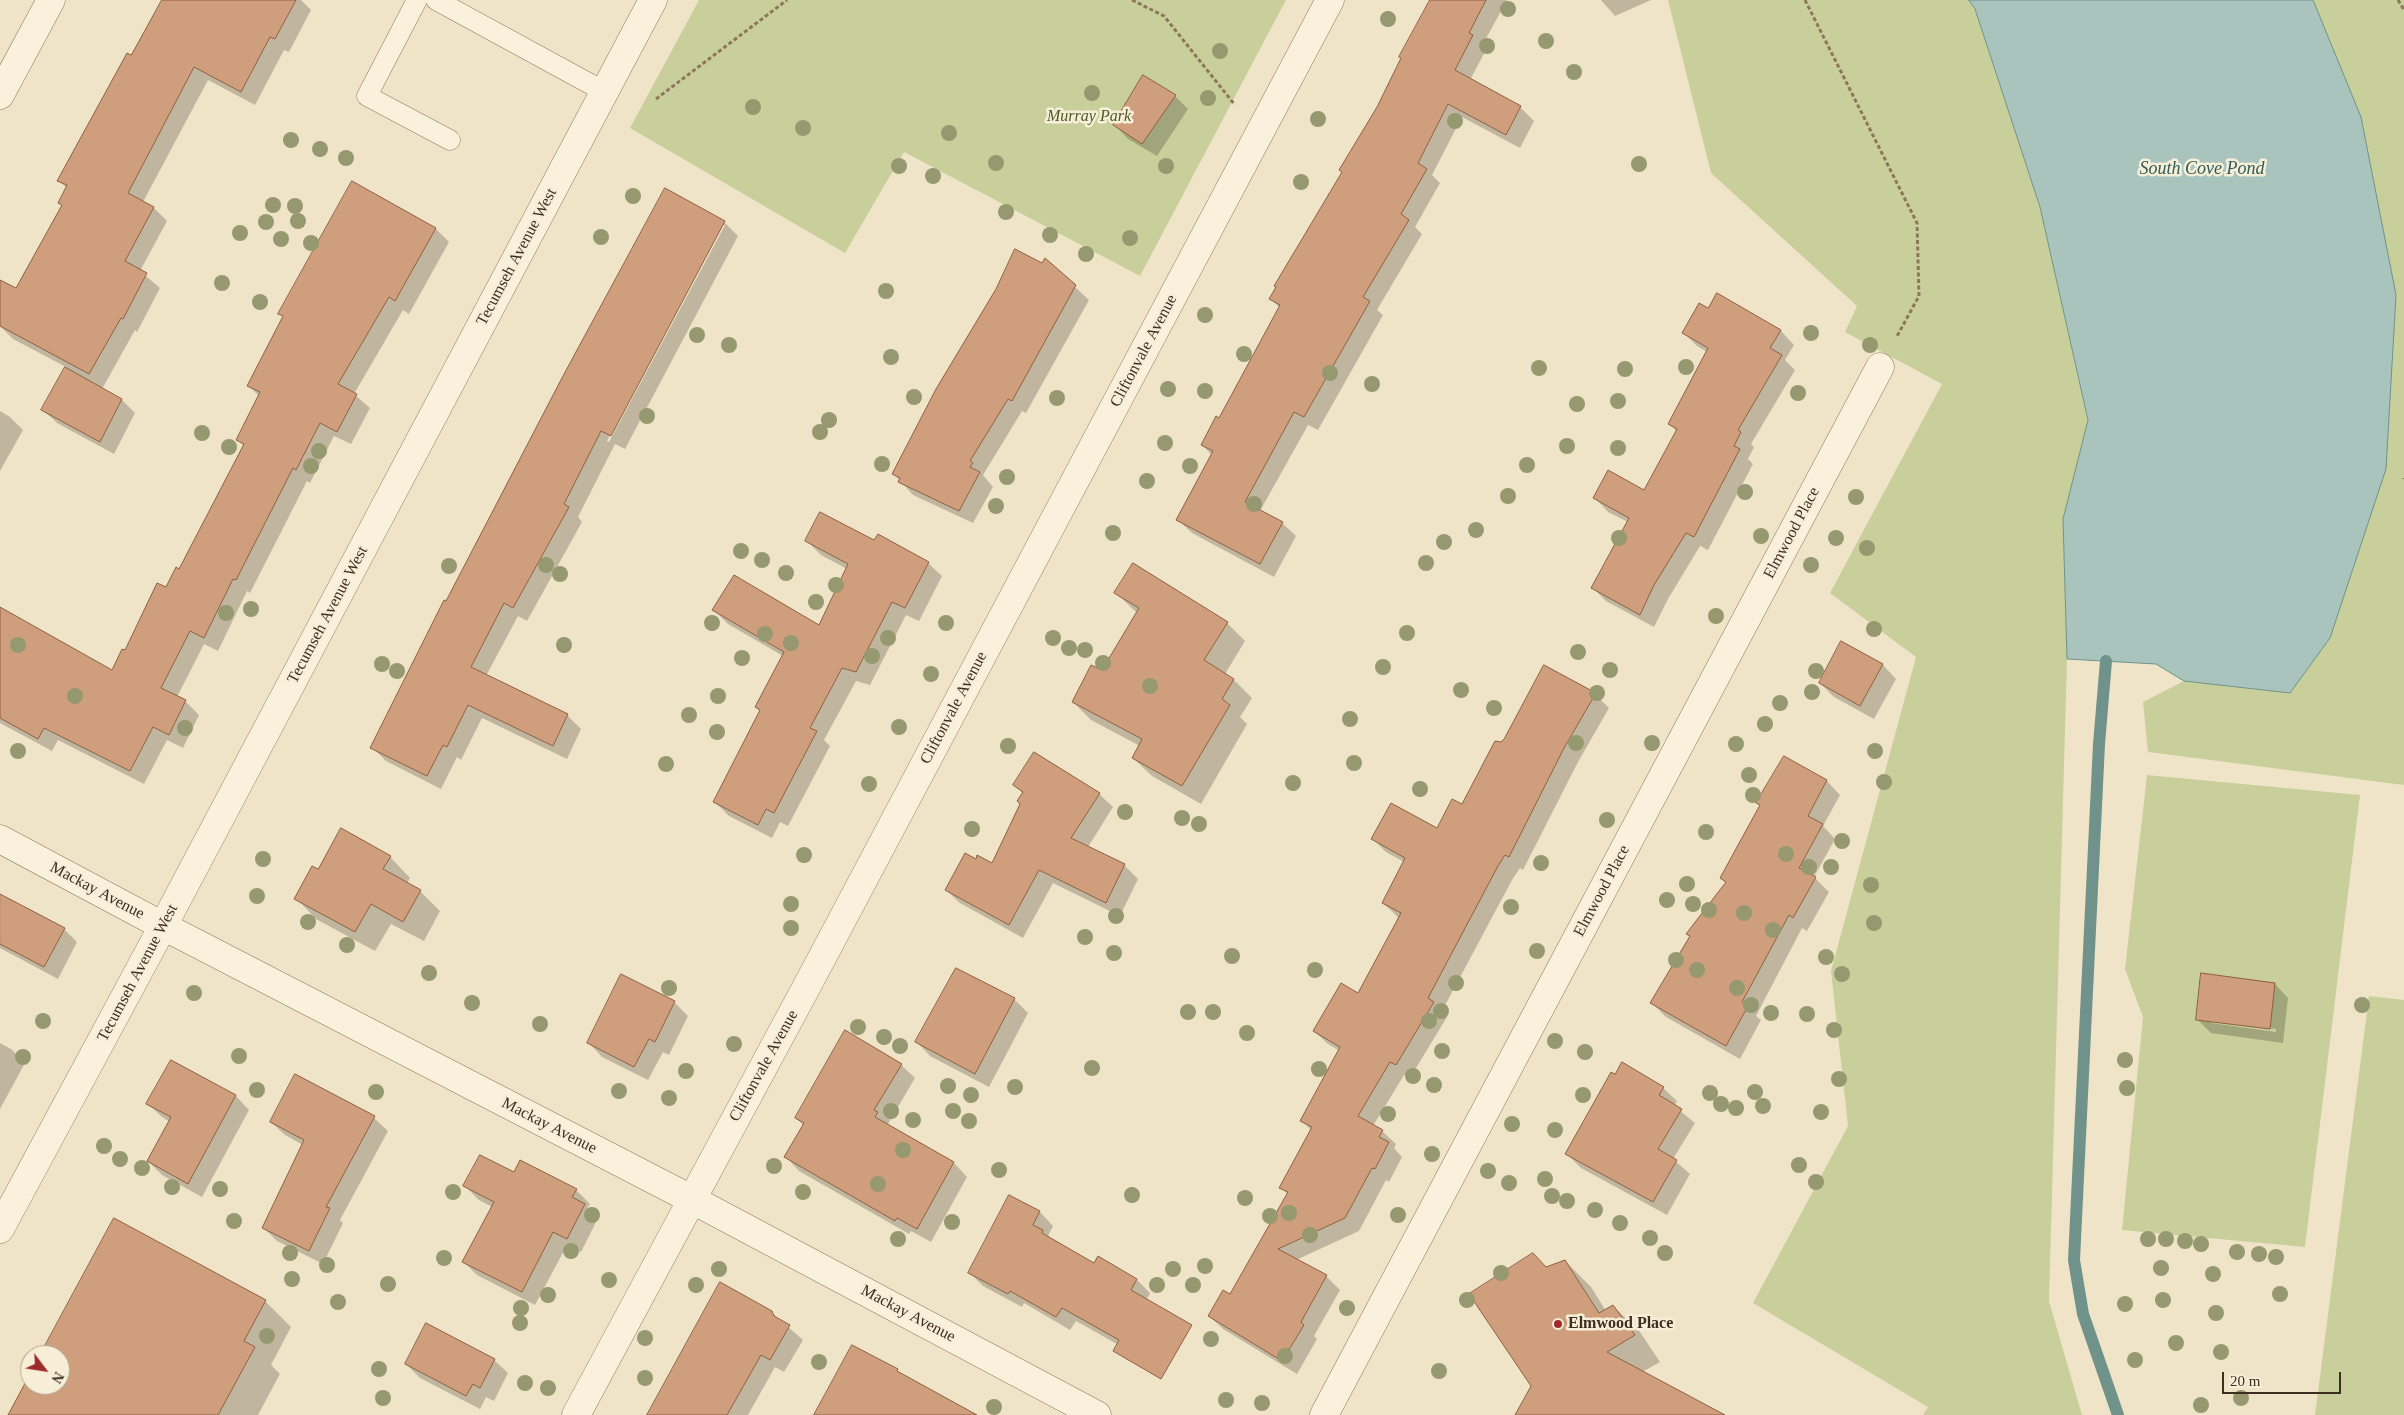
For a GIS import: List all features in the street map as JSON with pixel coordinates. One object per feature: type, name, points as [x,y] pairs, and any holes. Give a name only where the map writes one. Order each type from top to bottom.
[{"type":"street","points":[[0,95],[51,0]]},
{"type":"street","name":"Tecumseh Avenue West","points":[[0,1229],[163,926],[653,0]]},
{"type":"street","name":"Cliftonvale Avenue","points":[[576,1415],[807,986],[1330,0]]},
{"type":"street","name":"Elmwood Place","points":[[1324,1415],[1880,367]]},
{"type":"street","name":"Mackay Avenue","points":[[0,839],[163,926],[691,1199],[1097,1415]]},
{"type":"lane","points":[[417,0],[367,96],[450,140]]},
{"type":"lane","points":[[436,0],[605,92]]},
{"type":"path","points":[[656,99],[787,0]]},
{"type":"path","points":[[1132,0],[1164,16],[1259,135]]},
{"type":"path","points":[[1805,0],[1918,223],[1919,296],[1880,367]]},
{"type":"path","points":[[2398,0],[2404,10]]},
{"type":"green space","name":"Murray Park","points":[[699,0],[1286,0],[1140,276],[904,152],[845,253],[630,128]]},
{"type":"green space","points":[[1668,0],[1969,0],[1975,9],[2040,207],[2088,421],[2063,519],[2067,659],[2049,1301],[2082,1415],[1923,1415],[1928,1407],[1753,1303],[1848,1126],[1831,971],[1916,657],[1830,593],[1942,384],[1845,332],[1857,306],[1711,173]]},
{"type":"green space","points":[[2313,0],[2404,0],[2404,785],[2148,752],[2143,702],[2184,681],[2290,693],[2315,7]]},
{"type":"green space","points":[[2147,775],[2360,795],[2305,1247],[2122,1230],[2143,1017],[2125,969]]},
{"type":"green space","points":[[2369,996],[2404,1000],[2404,1415],[2315,1415]]},
{"type":"water","name":"South Cove Pond","points":[[1969,0],[2313,0],[2361,117],[2396,295],[2386,469],[2330,638],[2290,693],[2184,681],[2156,664],[2067,659],[2063,519],[2088,420],[2040,207],[1975,9]]},
{"type":"building","points":[[162,0],[296,0],[275,39],[270,37],[241,92],[194,67],[128,193],[154,207],[125,261],[147,273],[123,319],[121,318],[89,374],[0,326],[0,280],[16,288],[62,205],[58,203],[67,185],[57,181],[127,53],[131,55]]},
{"type":"building","points":[[1430,0],[1486,0],[1469,33],[1473,35],[1455,70],[1521,106],[1506,135],[1448,104],[1418,163],[1427,169],[1401,214],[1409,220],[1363,297],[1370,301],[1304,417],[1294,412],[1245,502],[1283,522],[1260,564],[1176,520],[1213,451],[1201,445],[1216,416],[1219,418],[1280,305],[1269,299],[1276,287],[1274,286],[1342,172],[1339,170],[1377,107],[1401,58],[1399,57]]},
{"type":"building","points":[[1143,75],[1176,95],[1142,144],[1113,125]]},
{"type":"building","points":[[352,181],[436,228],[395,301],[389,297],[338,384],[357,394],[337,432],[320,423],[296,470],[293,468],[236,580],[233,579],[204,638],[190,631],[161,688],[186,700],[169,735],[153,727],[130,771],[44,728],[38,739],[0,718],[0,607],[112,670],[122,649],[125,650],[157,583],[166,587],[176,567],[179,569],[244,444],[236,440],[260,392],[247,386],[283,316],[278,314]]},
{"type":"building","points":[[665,188],[725,221],[611,436],[601,431],[564,504],[569,507],[513,608],[504,603],[471,667],[568,714],[553,746],[468,705],[447,747],[443,745],[427,776],[370,748],[444,600],[446,601],[563,376]]},
{"type":"building","points":[[1015,249],[1042,263],[1045,258],[1076,285],[1012,401],[1008,399],[970,461],[973,463],[970,467],[980,472],[959,511],[898,482],[900,478],[892,474],[936,389],[996,289]]},
{"type":"building","points":[[1717,293],[1781,330],[1770,348],[1782,355],[1738,430],[1741,432],[1734,446],[1740,449],[1694,537],[1686,533],[1654,585],[1640,615],[1591,588],[1629,518],[1593,498],[1608,470],[1644,490],[1677,429],[1668,424],[1708,348],[1682,333],[1699,303],[1708,308]]},
{"type":"building","points":[[65,367],[122,399],[100,442],[41,410]]},
{"type":"building","points":[[820,512],[874,540],[878,534],[929,562],[905,608],[892,602],[856,672],[842,668],[810,728],[817,731],[774,813],[766,809],[758,825],[713,802],[760,710],[755,707],[784,652],[712,610],[734,575],[819,625],[848,564],[805,541]]},
{"type":"building","points":[[1133,563],[1228,622],[1204,660],[1234,679],[1222,699],[1230,705],[1182,786],[1132,758],[1142,739],[1072,702],[1091,665],[1102,670],[1139,608],[1114,593]]},
{"type":"building","points":[[1841,641],[1883,664],[1860,706],[1819,683]]},
{"type":"building","points":[[1544,665],[1596,693],[1564,748],[1509,857],[1505,855],[1498,866],[1428,998],[1434,1002],[1396,1065],[1390,1062],[1358,1116],[1383,1130],[1379,1137],[1389,1142],[1375,1169],[1372,1168],[1345,1218],[1278,1249],[1327,1275],[1301,1322],[1304,1325],[1282,1361],[1208,1316],[1223,1290],[1230,1294],[1288,1192],[1279,1188],[1312,1127],[1300,1121],[1340,1047],[1313,1031],[1341,983],[1358,993],[1401,913],[1382,903],[1405,858],[1371,839],[1391,803],[1437,828],[1452,799],[1462,804],[1495,741],[1501,742],[1504,739]]},
{"type":"building","points":[[1034,752],[1100,793],[1071,838],[1125,864],[1106,903],[1039,870],[1009,925],[945,890],[965,853],[976,859],[977,855],[992,863],[1020,804],[1017,801],[1023,792],[1013,785]]},
{"type":"building","points":[[1784,756],[1827,780],[1808,816],[1823,824],[1799,868],[1816,877],[1793,918],[1789,915],[1742,1002],[1748,1006],[1726,1046],[1650,1003],[1690,936],[1686,934],[1726,882],[1720,878],[1760,805],[1756,803]]},
{"type":"building","points":[[341,828],[391,856],[383,869],[421,890],[403,922],[371,904],[355,932],[294,899],[312,866],[318,869]]},
{"type":"building","points":[[0,894],[65,928],[44,967],[0,944]]},
{"type":"building","points":[[956,968],[1015,998],[975,1074],[915,1042]]},
{"type":"building","points":[[2201,973],[2275,983],[2270,1029],[2196,1020]]},
{"type":"building","points":[[621,974],[675,1001],[655,1042],[649,1039],[634,1067],[587,1043]]},
{"type":"building","points":[[845,1030],[902,1064],[874,1110],[878,1112],[875,1117],[954,1162],[917,1229],[897,1218],[895,1221],[784,1157],[804,1123],[795,1118]]},
{"type":"building","points":[[171,1060],[236,1095],[188,1184],[147,1161],[171,1117],[146,1104]]},
{"type":"building","points":[[1622,1062],[1664,1087],[1659,1095],[1682,1109],[1658,1149],[1677,1160],[1653,1202],[1565,1154],[1611,1072],[1615,1074]]},
{"type":"building","points":[[295,1074],[375,1116],[326,1207],[330,1208],[309,1251],[262,1228],[304,1140],[270,1122]]},
{"type":"building","points":[[480,1155],[514,1172],[520,1160],[577,1189],[572,1197],[585,1204],[567,1239],[553,1232],[522,1292],[462,1262],[494,1202],[463,1186]]},
{"type":"building","points":[[1009,1195],[1040,1211],[1033,1225],[1043,1230],[1042,1233],[1094,1263],[1098,1256],[1137,1279],[1131,1290],[1192,1325],[1161,1379],[1113,1351],[1119,1340],[1062,1308],[1056,1317],[1010,1291],[1008,1294],[968,1273]]},
{"type":"building","points":[[114,1218],[266,1300],[244,1341],[255,1347],[218,1415],[8,1415],[20,1393],[20,1395],[70,1395],[70,1345],[45,1345]]},
{"type":"building","name":"Elmwood Place","points":[[1533,1253],[1546,1267],[1565,1260],[1599,1313],[1613,1305],[1635,1335],[1607,1352],[1725,1415],[1515,1415],[1531,1386],[1469,1294]]},
{"type":"building","points":[[720,1282],[772,1311],[774,1316],[790,1325],[770,1360],[761,1355],[727,1415],[647,1415]]},
{"type":"building","points":[[426,1323],[495,1359],[480,1388],[473,1384],[466,1396],[405,1364]]},
{"type":"building","points":[[852,1345],[898,1369],[897,1371],[977,1415],[814,1415]]},
{"type":"waterway","points":[[2106,661],[2099,744],[2074,1260],[2083,1314],[2118,1415]]},
{"type":"place","name":"Elmwood Place","points":[[1558,1324]]}]
